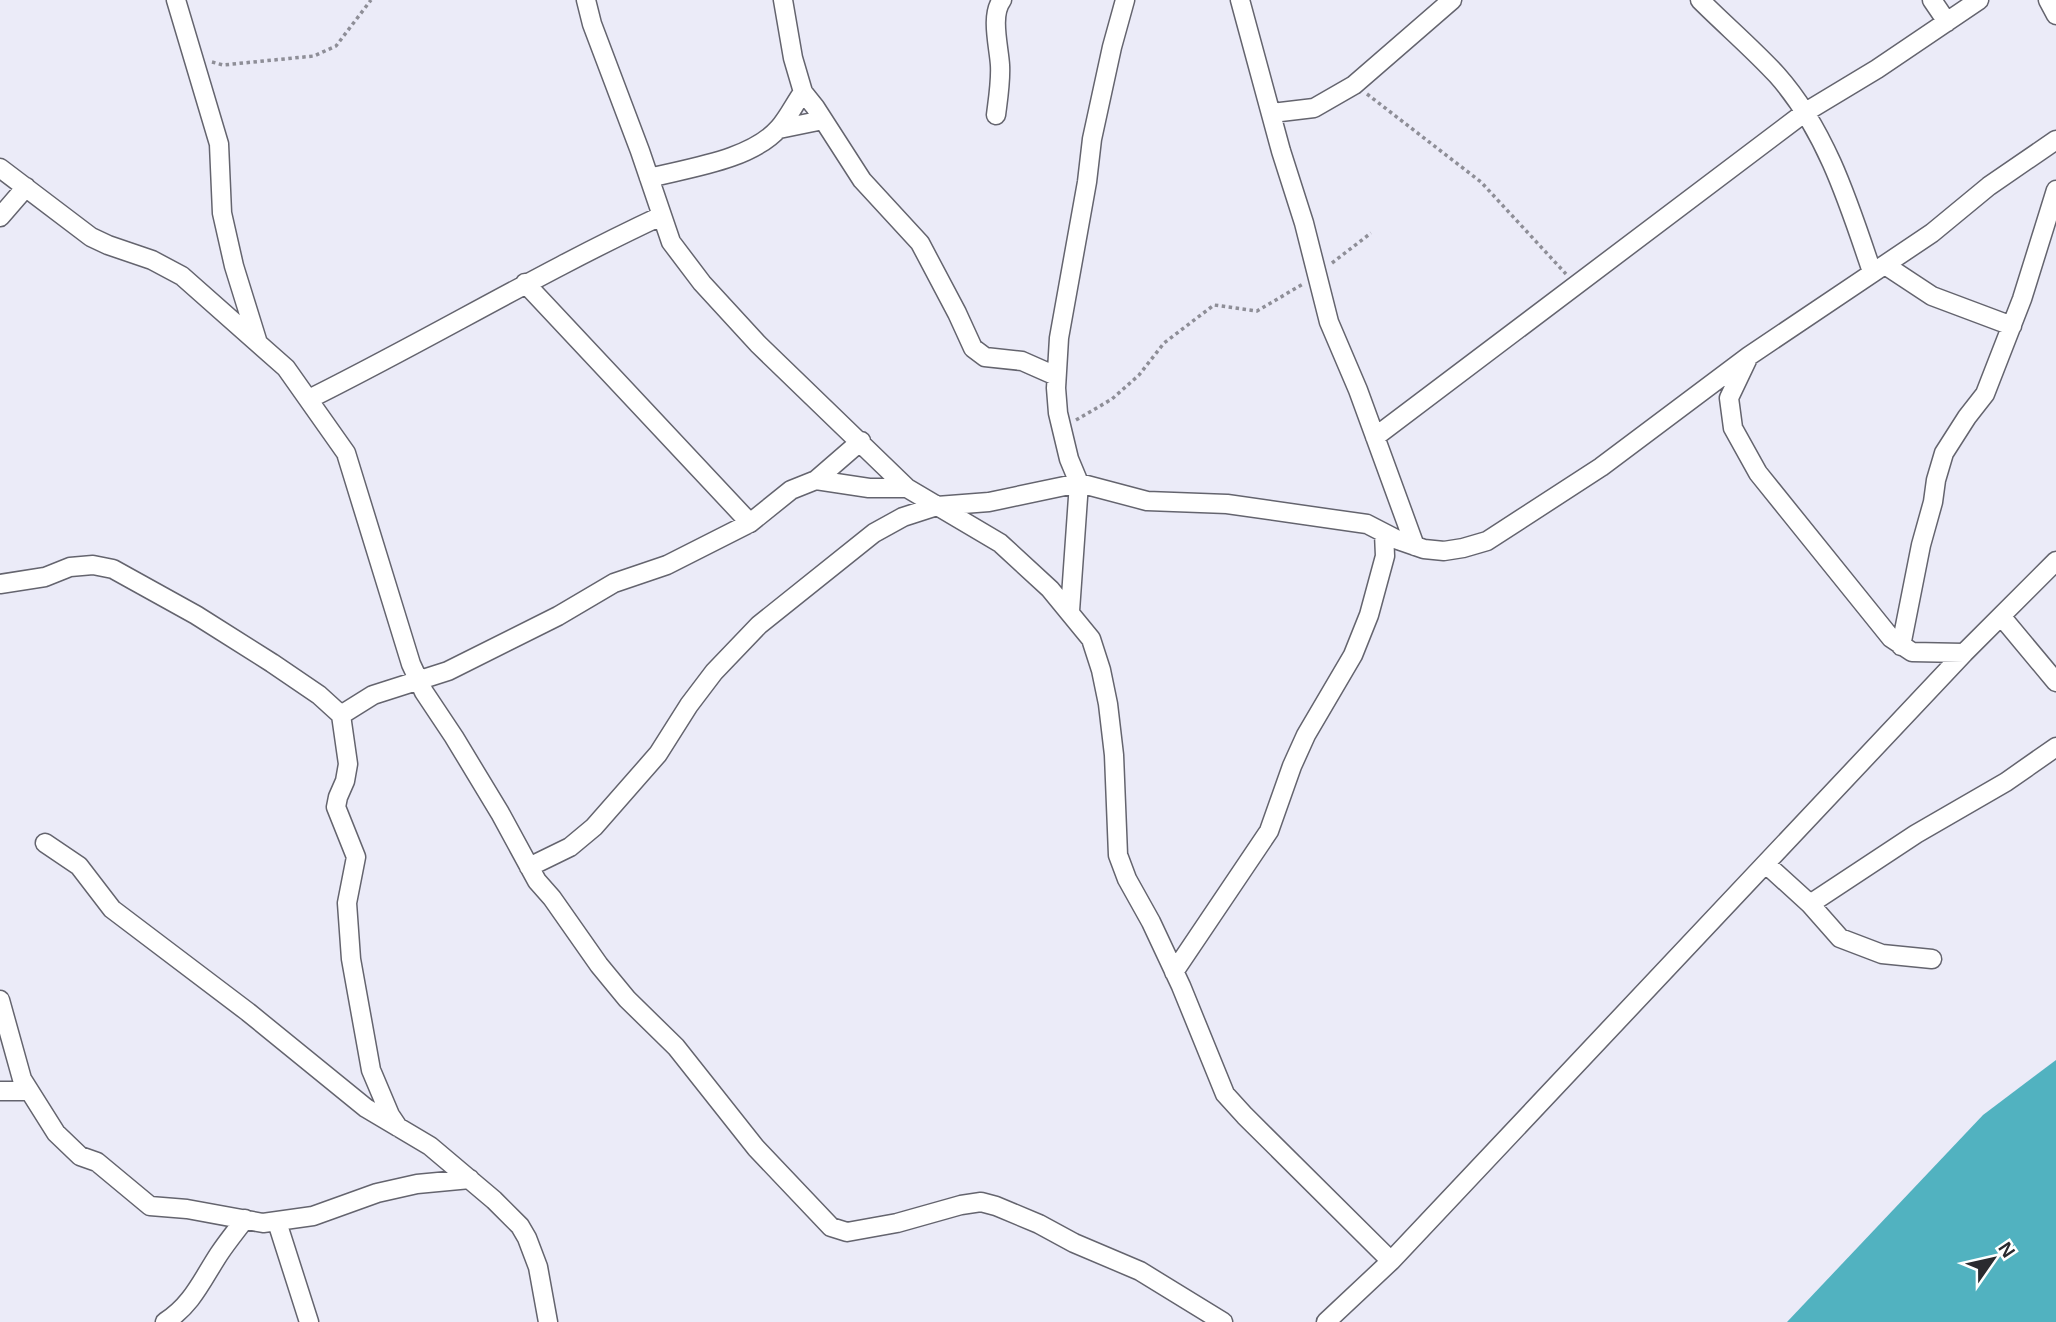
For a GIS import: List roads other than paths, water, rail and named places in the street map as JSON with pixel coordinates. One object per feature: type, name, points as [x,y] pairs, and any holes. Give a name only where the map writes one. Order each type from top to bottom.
[{"type":"street","points":[[176,0],[219,144],[222,213],[258,343]]},
{"type":"street","points":[[586,0],[592,24],[671,242],[702,283],[758,344],[907,488],[1000,543],[1050,589],[1091,639],[1103,681],[1114,755],[1118,855],[1127,879],[1174,972],[1225,1094],[1391,1261]]},
{"type":"street","points":[[783,0],[793,58],[803,92],[862,180],[920,243],[973,348],[985,357],[1022,361],[1056,376]]},
{"type":"street","points":[[996,115],[1000,67],[996,34],[998,4],[1002,0]]},
{"type":"street","points":[[1070,611],[1079,483],[1069,459],[1058,413],[1056,376],[1059,338],[1087,182],[1092,139],[1125,0]]},
{"type":"street","points":[[1240,0],[1281,151],[1304,223],[1329,322],[1415,546]]},
{"type":"street","points":[[1272,113],[1314,108],[1354,85],[1452,0]]},
{"type":"street","points":[[1700,0],[1778,76],[1804,113],[1835,170],[1878,269],[1933,296],[2012,326]]},
{"type":"street","points":[[1932,0],[1947,22]]},
{"type":"street","points":[[1375,437],[1804,113],[1877,69],[1979,0]]},
{"type":"street","points":[[2048,0],[2056,15]]},
{"type":"street","points":[[649,178],[718,162],[760,145],[779,128],[803,92]]},
{"type":"street","points":[[779,128],[823,120]]},
{"type":"street","points":[[529,867],[570,847],[594,827],[658,754],[689,705],[714,673],[759,625],[874,533],[903,517],[937,506],[989,502],[1079,483],[1147,501],[1268,508],[1367,524],[1415,546],[1444,551],[1487,541],[1601,467],[1749,356],[1932,233],[1989,186],[2056,140]]},
{"type":"street","points":[[0,168],[91,237],[152,260],[182,276],[286,368],[346,453],[411,664],[424,692],[500,813],[537,881],[620,991],[676,1047],[756,1148],[831,1227],[847,1232],[897,1223],[981,1202],[1039,1224],[1073,1243],[1140,1271],[1223,1322]]},
{"type":"street","points":[[0,217],[26,187]]},
{"type":"street","points":[[1901,646],[1921,545],[1944,453],[1985,394],[2012,326],[2056,190]]},
{"type":"street","points":[[309,399],[372,368],[525,283],[661,216]]},
{"type":"street","points":[[525,283],[750,523]]},
{"type":"street","points":[[1749,356],[1730,398],[1733,428],[1758,473],[1891,638],[1912,652],[1964,653]]},
{"type":"street","points":[[341,715],[373,695],[448,671],[558,616],[614,583],[667,565],[750,523],[791,490],[816,480],[861,442]]},
{"type":"street","points":[[816,480],[869,488],[907,488]]},
{"type":"street","points":[[1174,972],[1269,831],[1292,766],[1311,725],[1353,655],[1369,615],[1385,556],[1384,533]]},
{"type":"street","points":[[1326,1322],[1391,1261],[1964,653],[2056,561]]},
{"type":"street","points":[[0,584],[45,577],[70,567],[93,565],[113,569],[196,615],[272,663],[319,695],[341,715],[348,764],[336,807],[356,858],[347,903],[351,959],[372,1070],[390,1115],[398,1127]]},
{"type":"street","points":[[2001,616],[2056,682]]},
{"type":"street","points":[[1810,904],[1916,834],[2006,782],[2056,747]]},
{"type":"street","points":[[45,843],[79,866],[112,909],[366,1108],[430,1146],[520,1226],[538,1267],[548,1322]]},
{"type":"street","points":[[1766,864],[1810,904],[1840,938],[1882,954],[1932,959]]},
{"type":"street","points":[[0,1000],[22,1079],[56,1133],[80,1156],[97,1162],[150,1206],[187,1209],[263,1223],[277,1222],[313,1216],[377,1193],[417,1184],[470,1179]]},
{"type":"street","points":[[0,1091],[29,1091]]},
{"type":"street","points":[[165,1322],[180,1313],[193,1297],[219,1254],[245,1219]]},
{"type":"street","points":[[277,1222],[309,1322]]},
{"type":"water","points":[[2056,1060],[2056,1322],[1787,1322],[1983,1115]]}]
